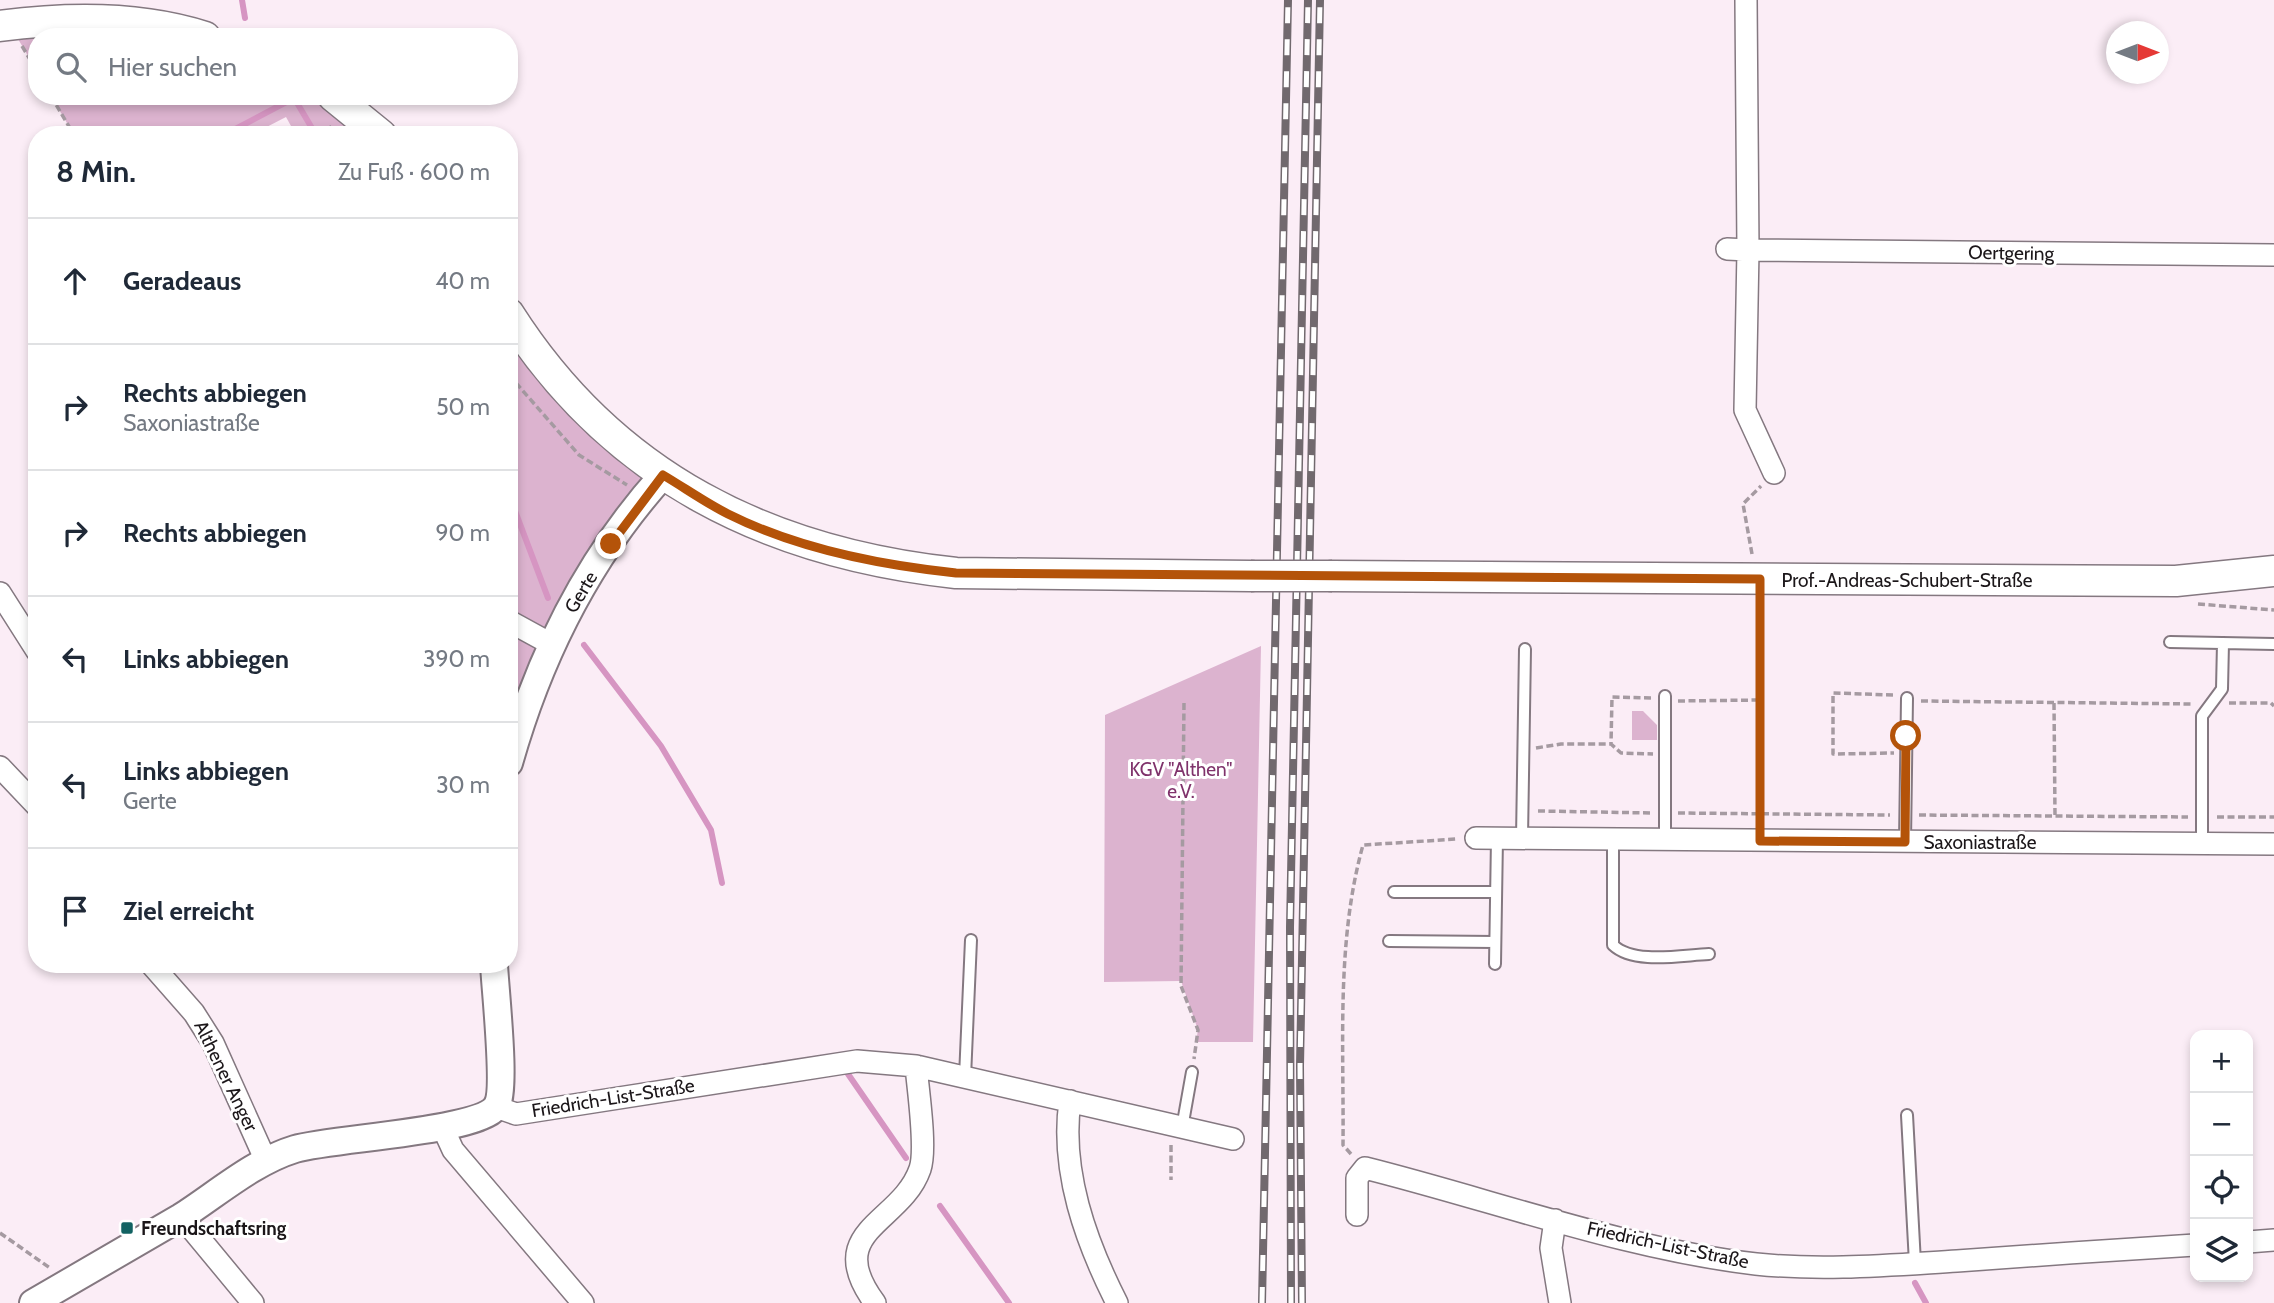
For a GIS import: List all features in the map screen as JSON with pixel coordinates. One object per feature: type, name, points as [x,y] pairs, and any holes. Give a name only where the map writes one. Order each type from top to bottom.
[{"type":"main road","points":[[0,26],[96,19],[169,28]]},
{"type":"main road","points":[[344,105],[370,126]]},
{"type":"main road","name":"Prof.-Andreas-Schubert-Straße","points":[[518,326],[563,386],[609,433],[663,475],[728,514],[798,541],[910,568],[956,573],[2176,581],[2274,571]]},
{"type":"main road","name":"Prof.-Andreas-Schubert-Straße","points":[[2176,581],[2274,592]]},
{"type":"street","points":[[1746,0],[1737,249],[1745,410],[1774,473]]},
{"type":"street","name":"Oertgering","points":[[1737,249],[2274,255]]},
{"type":"street","name":"Gerte","points":[[518,732],[551,644],[596,566],[644,496],[663,475]]},
{"type":"street","points":[[0,593],[28,637]]},
{"type":"street","points":[[518,626],[551,644]]},
{"type":"street","points":[[0,766],[28,796]]},
{"type":"street","name":"Saxoniastraße","points":[[1476,838],[2274,844]]},
{"type":"street","name":"Althener Anger","points":[[159,973],[194,1013],[213,1043],[266,1161]]},
{"type":"street","points":[[33,1303],[181,1216],[266,1161],[296,1149],[442,1126],[487,1116],[496,1107],[501,1087],[495,973]]},
{"type":"street","name":"Friedrich-List-Straße","points":[[496,1107],[516,1114],[857,1061],[916,1066],[1233,1139]]},
{"type":"street","points":[[874,1303],[862,1286],[859,1244],[873,1223],[914,1183],[922,1166],[916,1066]]},
{"type":"street","points":[[1070,1101],[1066,1143],[1070,1171],[1100,1268],[1117,1303]]},
{"type":"street","points":[[442,1126],[453,1150],[583,1303]]},
{"type":"street","points":[[1357,1215],[1357,1178],[1365,1168]]},
{"type":"street","name":"Friedrich-List-Straße","points":[[1365,1168],[1555,1220],[1710,1258],[1756,1264],[1800,1268],[2190,1245]]},
{"type":"street","points":[[181,1216],[253,1303]]},
{"type":"street","points":[[1555,1220],[1550,1248],[1552,1272],[1560,1303]]},
{"type":"street","points":[[2253,1242],[2274,1240]]},
{"type":"lane","points":[[2170,642],[2274,644]]},
{"type":"lane","points":[[2202,844],[2202,716],[2222,690],[2223,643]]},
{"type":"lane","points":[[1522,838],[1525,649]]},
{"type":"lane","points":[[1905,842],[1907,698]]},
{"type":"lane","points":[[1665,699],[1665,839]]},
{"type":"lane","points":[[1495,964],[1497,838]]},
{"type":"lane","points":[[1613,839],[1613,945],[1619,951],[1635,955],[1709,954]]},
{"type":"lane","points":[[1394,892],[1496,892]]},
{"type":"lane","points":[[965,1077],[971,940]]},
{"type":"lane","points":[[1389,940],[1495,942]]},
{"type":"lane","points":[[1177,1126],[1192,1072]]},
{"type":"lane","points":[[1907,1115],[1915,1263]]},
{"type":"path","points":[[56,105],[69,126]]},
{"type":"path","points":[[518,385],[579,454],[617,478]]},
{"type":"path","points":[[1760,841],[1760,566],[1750,550],[1743,504],[1774,473]]},
{"type":"path","points":[[1906,753],[1833,754],[1833,693],[1891,695],[1924,701],[2271,703],[2274,706]]},
{"type":"path","points":[[1611,744],[1612,697],[1760,700]]},
{"type":"path","points":[[1184,703],[1181,986],[1198,1030],[1196,1042]]},
{"type":"path","points":[[2054,703],[2055,816]]},
{"type":"path","points":[[1523,748],[1549,748],[1561,744],[1611,744],[1621,753],[1665,754]]},
{"type":"path","points":[[1365,1168],[1343,1145],[1345,928],[1351,886],[1363,845],[1476,838]]},
{"type":"path","points":[[1171,1180],[1177,1126]]},
{"type":"path","points":[[0,1233],[70,1282]]},
{"type":"green space","points":[[96,19],[150,28],[61,28]]},
{"type":"green space","points":[[28,36],[28,56],[18,39]]},
{"type":"green space","points":[[56,105],[344,105],[370,126],[291,126],[286,117],[268,126],[69,126]]},
{"type":"green space","points":[[518,323],[663,475],[611,543],[518,744]]},
{"type":"green space","name":"KGV \"Althen\" e.V.","points":[[1261,646],[1253,1042],[1196,1042],[1198,1030],[1181,981],[1104,982],[1105,715]]},
{"type":"green space","points":[[1632,711],[1643,711],[1657,725],[1657,740],[1632,740]]},
{"type":"waterway","points":[[242,0],[245,18]]},
{"type":"waterway","points":[[241,126],[281,105]]},
{"type":"waterway","points":[[298,105],[311,126]]},
{"type":"waterway","points":[[518,519],[548,598]]},
{"type":"waterway","points":[[584,645],[661,746],[711,830],[722,883]]},
{"type":"waterway","points":[[848,1074],[906,1158]]},
{"type":"waterway","points":[[940,1206],[1009,1303]]},
{"type":"waterway","points":[[1915,1283],[1926,1303]]},
{"type":"railway","points":[[1262,1303],[1288,0]]},
{"type":"railway","points":[[1291,1303],[1290,927],[1308,0]]},
{"type":"railway","points":[[1302,1303],[1300,1066],[1320,0]]},
{"type":"place","name":"Freundschaftsring","points":[[127,1228]]},
{"type":"route","points":[[611,544],[644,496],[663,475],[728,514],[798,541],[910,568],[956,573],[1760,579],[1760,841],[1905,842],[1906,736]]}]
